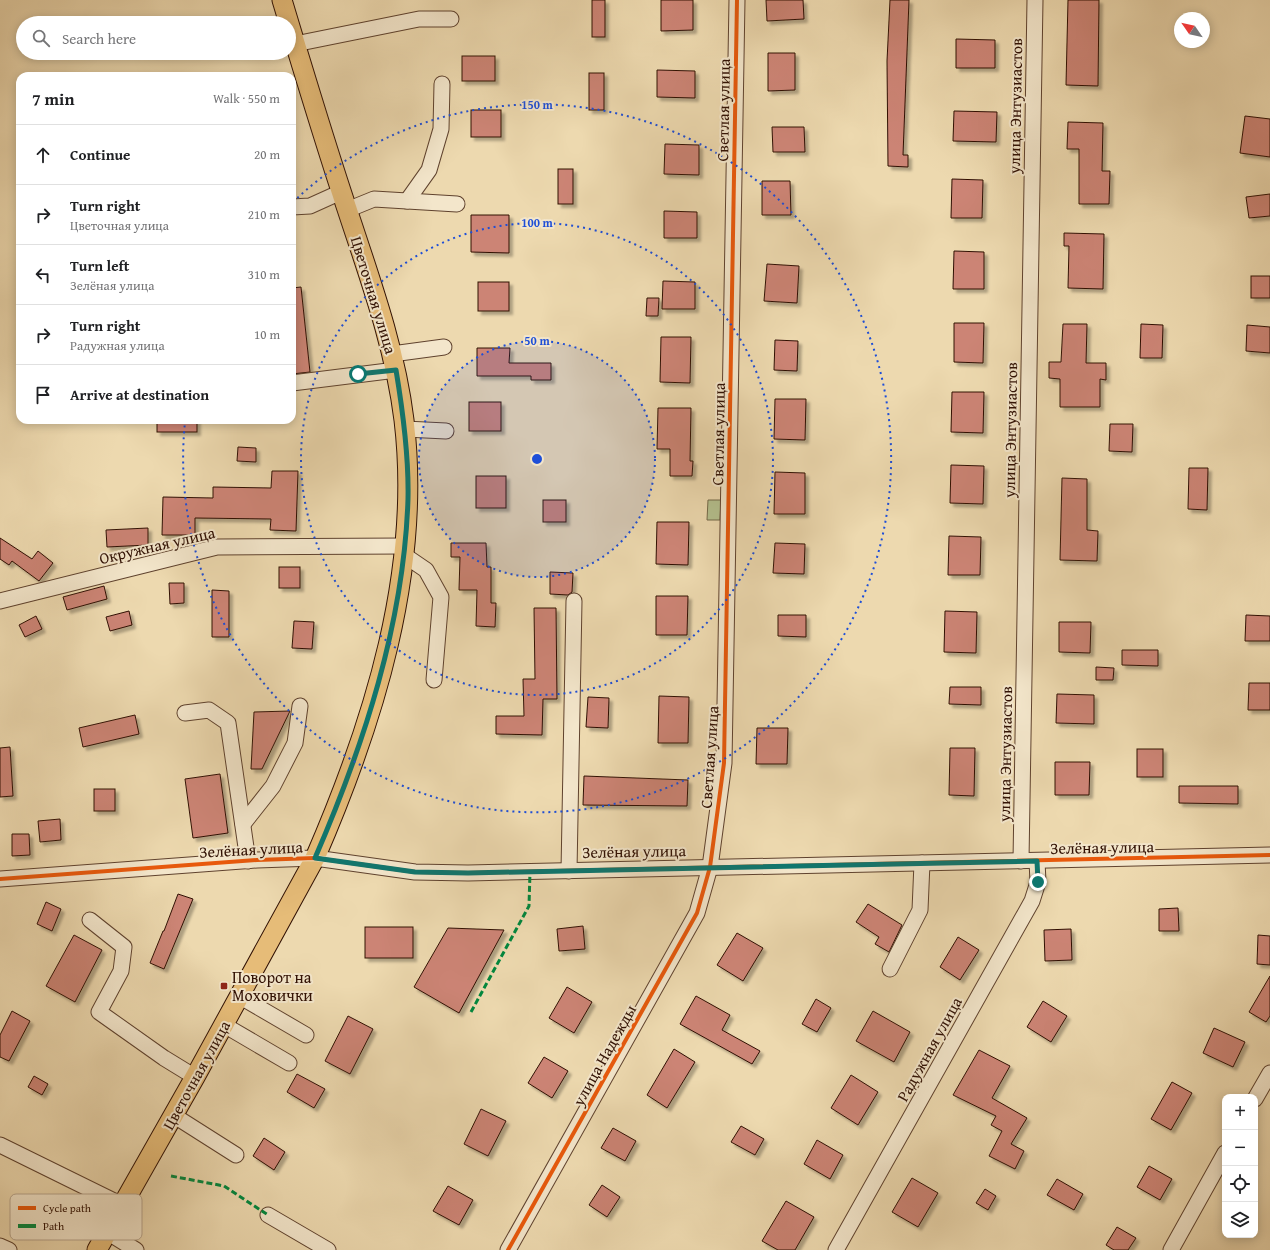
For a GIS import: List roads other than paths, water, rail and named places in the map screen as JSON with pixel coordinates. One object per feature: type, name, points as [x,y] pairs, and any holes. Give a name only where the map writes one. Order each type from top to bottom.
[{"type":"main road","name":"Цветочная улица","points":[[282,0],[287,16]]},
{"type":"main road","name":"Цветочная улица","points":[[128,1194],[195,1077],[315,858],[363,735],[388,645],[405,551],[408,498],[405,430],[394,362],[376,296],[341,192],[296,47]]},
{"type":"main road","name":"Цветочная улица","points":[[97,1250],[103,1240]]},
{"type":"street","name":"Светлая улица","points":[[710,867],[724,763],[737,0]]},
{"type":"street","name":"улица Энтузиастов","points":[[1021,861],[1035,0]]},
{"type":"street","points":[[296,44],[419,19],[451,19]]},
{"type":"street","points":[[407,201],[429,170],[441,129],[442,84]]},
{"type":"street","points":[[296,209],[310,206],[341,192]]},
{"type":"street","points":[[347,210],[374,199],[457,204]]},
{"type":"street","points":[[296,382],[394,362],[444,347]]},
{"type":"street","points":[[405,430],[446,431]]},
{"type":"street","name":"Окружная улица","points":[[0,588],[7,600],[218,547],[405,551]]},
{"type":"street","points":[[405,551],[426,570],[440,597],[434,680]]},
{"type":"street","points":[[569,871],[574,602]]},
{"type":"street","points":[[243,824],[273,786],[295,743],[300,706]]},
{"type":"street","points":[[184,713],[209,710],[228,723],[248,861]]},
{"type":"street","name":"Зелёная улица","points":[[0,879],[248,861],[315,858],[415,872],[468,873],[1270,855]]},
{"type":"street","name":"Радужная улица","points":[[836,1250],[1032,902],[1038,882],[1037,861]]},
{"type":"street","points":[[890,969],[920,910],[922,863]]},
{"type":"street","name":"улица Надежды","points":[[508,1250],[697,913],[710,867]]},
{"type":"street","points":[[90,920],[124,947],[120,971],[99,1012],[164,1058],[195,1077]]},
{"type":"street","points":[[239,996],[306,1035]]},
{"type":"street","points":[[224,1024],[289,1063]]},
{"type":"street","points":[[1258,1094],[1270,1073]]},
{"type":"street","points":[[173,1115],[236,1155]]},
{"type":"street","points":[[0,1145],[100,1194]]},
{"type":"street","points":[[1171,1250],[1222,1158]]},
{"type":"street","points":[[268,1215],[328,1250]]},
{"type":"street","points":[[120,1240],[136,1250]]},
{"type":"street","points":[[0,1246],[9,1250]]},
{"type":"place","name":"Поворот на Моховички","points":[[224,986]]}]
